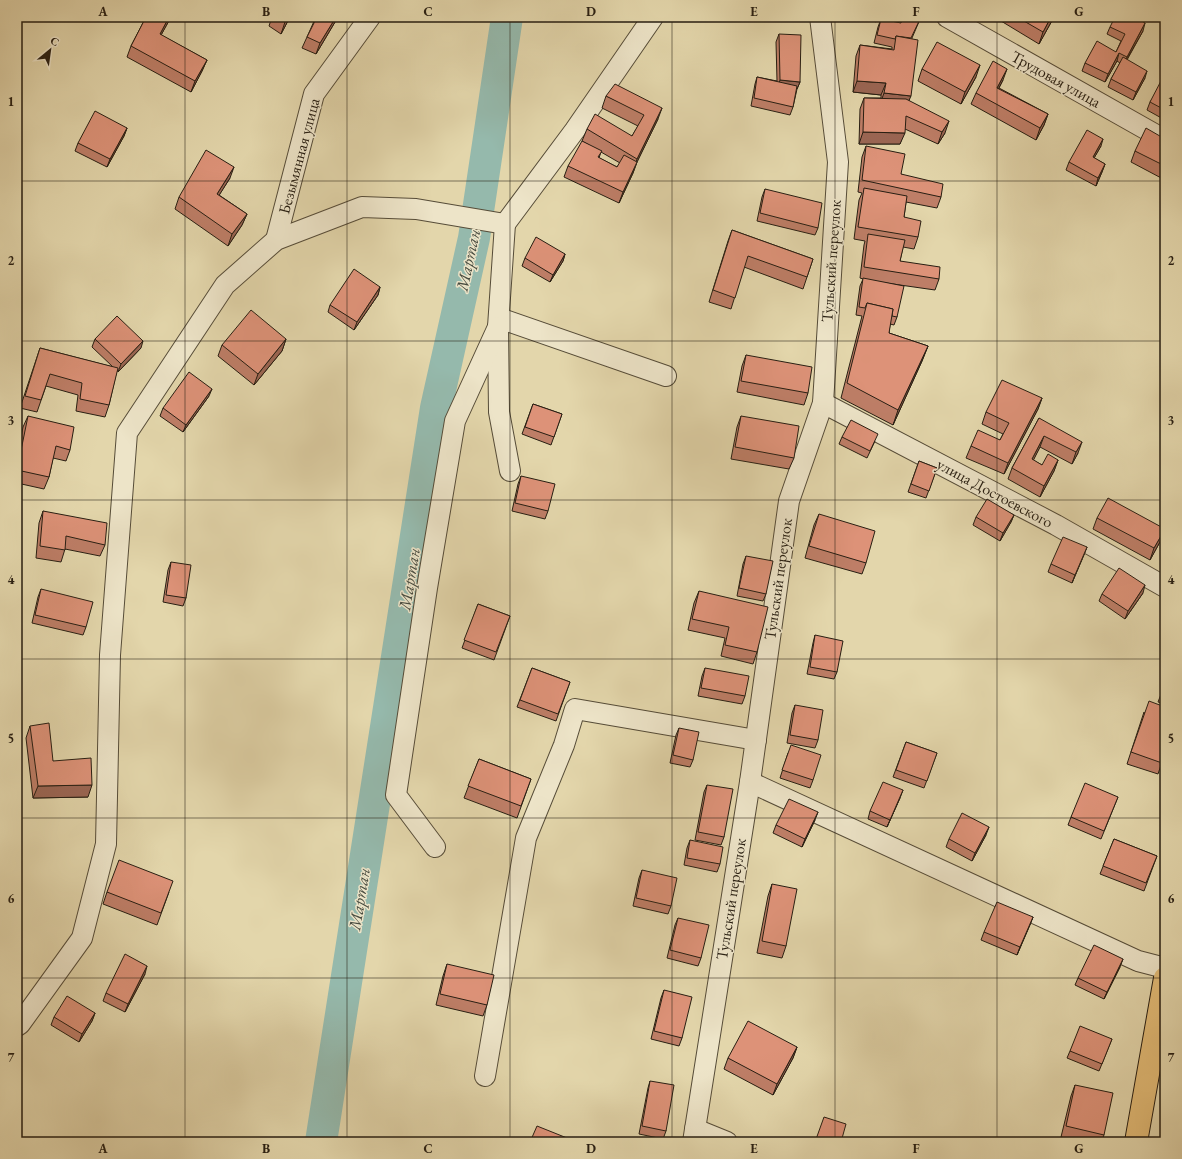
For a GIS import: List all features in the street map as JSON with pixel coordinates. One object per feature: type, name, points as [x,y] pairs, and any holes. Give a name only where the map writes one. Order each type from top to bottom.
[{"type":"main road","points":[[1136,1142],[1165,978]]},
{"type":"street","name":"Безымянная улица","points":[[276,240],[314,94],[370,17]]},
{"type":"street","points":[[510,472],[499,412],[498,322],[505,224],[575,130],[653,17]]},
{"type":"street","name":"Тульский переулок","points":[[694,1136],[750,782],[789,501],[823,403],[838,162],[820,17]]},
{"type":"street","name":"Трудовая улица","points":[[947,17],[1165,140]]},
{"type":"street","points":[[17,1026],[20,1024],[82,938],[106,844],[110,655],[126,433],[225,285],[276,240],[362,207],[416,208],[505,224]]},
{"type":"street","points":[[498,322],[666,376]]},
{"type":"street","points":[[436,847],[396,795],[427,588],[455,421],[498,322]]},
{"type":"street","name":"улица Достоевского","points":[[823,403],[1056,525],[1165,587]]},
{"type":"street","points":[[484,1076],[526,838],[564,746],[575,710],[756,740]]},
{"type":"street","points":[[750,782],[1138,961],[1165,968]]},
{"type":"street","points":[[694,1136],[727,1142]]},
{"type":"building","points":[[146,17],[169,17],[160,34],[207,60],[195,81],[131,46]]},
{"type":"building","points":[[277,17],[288,17],[285,22]]},
{"type":"building","points":[[317,17],[336,17],[320,43],[307,37]]},
{"type":"building","points":[[903,17],[921,17],[911,38],[896,36],[895,39],[877,35],[881,19],[901,23]]},
{"type":"building","points":[[1017,17],[1051,17],[1043,32]]},
{"type":"building","points":[[1115,17],[1135,17],[1145,23],[1127,57],[1119,53],[1108,74],[1085,63],[1097,41],[1116,52],[1125,34],[1110,27]]},
{"type":"building","points":[[779,34],[801,35],[800,82],[780,80]]},
{"type":"building","points":[[896,36],[918,40],[911,96],[884,93],[886,83],[857,81],[860,45],[894,50]]},
{"type":"building","points":[[937,42],[980,65],[965,92],[922,69]]},
{"type":"building","points":[[1123,57],[1147,71],[1136,92],[1111,79]]},
{"type":"building","points":[[993,61],[1007,69],[997,88],[1048,114],[1040,128],[976,93]]},
{"type":"building","points":[[757,77],[797,86],[793,107],[754,98]]},
{"type":"building","points":[[1162,79],[1165,81],[1165,110],[1150,102]]},
{"type":"building","points":[[615,84],[662,108],[637,159],[587,129],[595,114],[632,136],[644,115],[606,96]]},
{"type":"building","points":[[864,98],[906,99],[949,121],[942,132],[906,116],[905,133],[863,132]]},
{"type":"building","points":[[95,111],[127,128],[110,159],[78,143]]},
{"type":"building","points":[[1146,128],[1165,139],[1165,166],[1135,151]]},
{"type":"building","points":[[1087,130],[1103,139],[1093,157],[1105,164],[1098,178],[1069,162]]},
{"type":"building","points":[[582,141],[602,151],[598,157],[617,167],[624,155],[637,162],[623,192],[568,166]]},
{"type":"building","points":[[866,146],[905,154],[901,174],[943,184],[941,197],[862,180]]},
{"type":"building","points":[[206,150],[234,167],[217,194],[247,214],[232,234],[179,197]]},
{"type":"building","points":[[864,188],[907,196],[904,217],[921,221],[918,237],[858,227]]},
{"type":"building","points":[[765,189],[822,203],[818,228],[760,213]]},
{"type":"building","points":[[732,230],[813,259],[807,277],[748,256],[735,298],[713,290]]},
{"type":"building","points":[[868,234],[905,240],[900,261],[940,267],[939,279],[864,267]]},
{"type":"building","points":[[536,237],[565,254],[553,275],[525,258]]},
{"type":"building","points":[[354,269],[380,287],[357,322],[330,305]]},
{"type":"building","points":[[863,278],[904,286],[897,317],[892,316],[893,309],[867,303],[865,308],[859,307]]},
{"type":"building","points":[[867,303],[893,309],[889,333],[928,346],[898,410],[847,383]]},
{"type":"building","points":[[251,310],[286,339],[258,374],[222,345]]},
{"type":"building","points":[[117,316],[143,341],[121,364],[95,339]]},
{"type":"building","points":[[40,348],[118,368],[109,405],[80,399],[82,383],[50,374],[41,400],[25,396]]},
{"type":"building","points":[[746,355],[812,367],[808,393],[741,381]]},
{"type":"building","points":[[189,372],[212,389],[186,425],[163,408]]},
{"type":"building","points":[[1002,380],[1042,398],[1008,463],[971,446],[978,430],[1000,440],[1009,423],[986,412]]},
{"type":"building","points":[[533,404],[562,414],[554,437],[525,427]]},
{"type":"building","points":[[28,416],[74,427],[70,450],[56,446],[49,477],[17,470]]},
{"type":"building","points":[[741,416],[799,426],[794,458],[735,447]]},
{"type":"building","points":[[1039,418],[1082,442],[1076,452],[1044,436],[1032,459],[1042,465],[1048,454],[1058,460],[1044,486],[1012,468]]},
{"type":"building","points":[[851,420],[878,434],[870,451],[842,437]]},
{"type":"building","points":[[919,461],[937,468],[929,491],[911,484]]},
{"type":"building","points":[[521,476],[555,484],[548,511],[515,503]]},
{"type":"building","points":[[1108,498],[1165,529],[1154,548],[1097,518]]},
{"type":"building","points":[[987,499],[1014,515],[1003,533],[976,517]]},
{"type":"building","points":[[43,511],[107,523],[105,545],[66,536],[65,550],[40,546]]},
{"type":"building","points":[[819,514],[875,531],[866,563],[809,546]]},
{"type":"building","points":[[1063,537],[1087,547],[1075,575],[1051,564]]},
{"type":"building","points":[[746,556],[773,561],[766,594],[739,588]]},
{"type":"building","points":[[171,562],[191,565],[186,598],[166,595]]},
{"type":"building","points":[[1119,568],[1145,585],[1128,611],[1102,594]]},
{"type":"building","points":[[41,589],[93,602],[86,627],[35,615]]},
{"type":"building","points":[[699,591],[768,607],[757,652],[725,645],[729,627],[692,619]]},
{"type":"building","points":[[478,604],[510,616],[496,652],[464,640]]},
{"type":"building","points":[[815,635],[843,641],[837,672],[810,667]]},
{"type":"building","points":[[532,668],[570,682],[558,714],[520,700]]},
{"type":"building","points":[[705,668],[749,676],[745,696],[701,688]]},
{"type":"building","points":[[1165,684],[1165,696],[1161,694]]},
{"type":"building","points":[[1149,701],[1165,707],[1165,753],[1162,763],[1131,752]]},
{"type":"building","points":[[795,705],[823,710],[818,740],[790,735]]},
{"type":"building","points":[[49,723],[53,761],[91,758],[92,785],[38,786],[30,726]]},
{"type":"building","points":[[679,728],[699,732],[693,760],[673,755]]},
{"type":"building","points":[[906,742],[937,753],[927,781],[896,770]]},
{"type":"building","points":[[791,745],[821,755],[813,780],[782,770]]},
{"type":"building","points":[[479,759],[531,779],[521,806],[468,786]]},
{"type":"building","points":[[883,782],[903,790],[890,820],[870,811]]},
{"type":"building","points":[[1085,783],[1118,797],[1104,831],[1071,817]]},
{"type":"building","points":[[707,785],[733,789],[724,837],[698,832]]},
{"type":"building","points":[[789,799],[818,812],[805,839],[776,825]]},
{"type":"building","points":[[962,813],[989,827],[975,853],[949,839]]},
{"type":"building","points":[[1114,839],[1157,856],[1146,883],[1103,866]]},
{"type":"building","points":[[690,840],[723,847],[720,864],[687,858]]},
{"type":"building","points":[[119,860],[173,881],[161,913],[107,892]]},
{"type":"building","points":[[642,870],[677,878],[671,906],[636,898]]},
{"type":"building","points":[[772,884],[797,889],[786,946],[762,941]]},
{"type":"building","points":[[997,902],[1033,917],[1020,947],[984,932]]},
{"type":"building","points":[[678,918],[709,925],[701,958],[670,950]]},
{"type":"building","points":[[1094,945],[1123,959],[1107,992],[1078,978]]},
{"type":"building","points":[[125,954],[147,966],[128,1004],[106,993]]},
{"type":"building","points":[[447,964],[494,975],[487,1005],[440,994]]},
{"type":"building","points":[[664,990],[692,997],[682,1038],[654,1031]]},
{"type":"building","points":[[67,996],[95,1013],[82,1034],[54,1017]]},
{"type":"building","points":[[748,1021],[797,1047],[777,1084],[728,1058]]},
{"type":"building","points":[[1080,1026],[1112,1039],[1102,1064],[1070,1051]]},
{"type":"building","points":[[650,1081],[674,1085],[666,1131],[642,1126]]},
{"type":"building","points":[[1075,1085],[1113,1093],[1104,1135],[1066,1126]]},
{"type":"building","points":[[824,1117],[846,1124],[841,1142],[815,1142]]},
{"type":"building","points":[[537,1126],[577,1142],[530,1142]]},
{"type":"waterway","name":"Мартан","points":[[321,1142],[436,408],[474,238],[507,17]]}]
